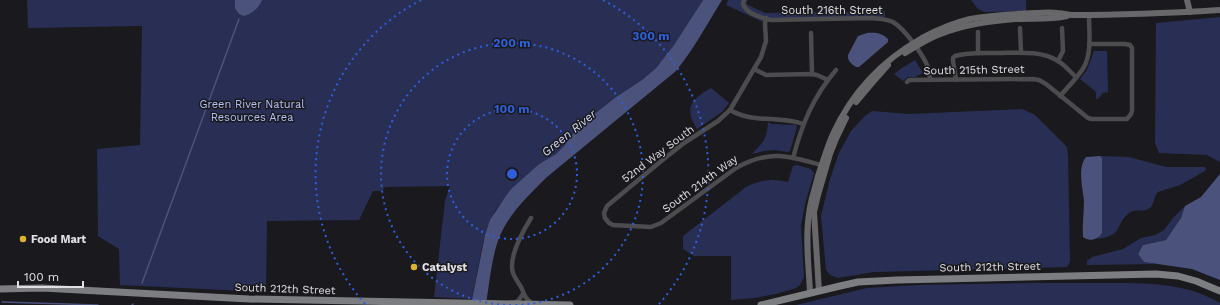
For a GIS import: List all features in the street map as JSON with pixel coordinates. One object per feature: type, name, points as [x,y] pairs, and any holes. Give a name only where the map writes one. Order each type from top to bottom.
[{"type":"main road","name":"South 212th Street","points":[[761,305],[852,283],[879,280],[1156,274],[1178,276],[1196,281],[1220,291]]},
{"type":"main road","name":"South 212th Street","points":[[0,289],[42,288],[287,303],[460,303],[570,305]]},
{"type":"street","points":[[1187,0],[1190,12]]},
{"type":"street","name":"South 216th Street","points":[[743,2],[746,9],[766,18],[776,20],[883,19],[894,23],[902,30],[914,45],[928,68],[930,80]]},
{"type":"street","points":[[810,293],[809,214],[824,166],[843,123],[860,97],[889,64],[914,45],[941,34],[987,19],[1058,18],[1070,15],[1220,10]]},
{"type":"street","points":[[1060,96],[1083,68],[1086,61],[1089,44],[1089,15]]},
{"type":"street","name":"52nd Way South","points":[[657,225],[651,227],[613,225],[605,218],[604,213],[607,206],[621,194],[684,143],[725,116],[730,110],[761,57],[764,47],[766,18]]},
{"type":"street","points":[[1020,28],[1021,52]]},
{"type":"street","points":[[1058,61],[1063,51],[1062,28]]},
{"type":"street","points":[[978,32],[978,53]]},
{"type":"street","points":[[811,34],[812,74]]},
{"type":"street","name":"South 215th Street","points":[[907,82],[909,80],[1039,80],[1088,118],[1127,119],[1130,117],[1132,110],[1133,51],[1130,45],[1089,44]]},
{"type":"street","points":[[956,80],[953,61],[954,56],[978,53],[1021,52],[1043,55],[1058,61],[1076,77]]},
{"type":"street","points":[[754,69],[766,75],[812,74],[828,80]]},
{"type":"street","points":[[793,158],[803,124],[816,98],[836,70]]},
{"type":"street","points":[[730,110],[752,118],[793,120],[803,124]]},
{"type":"street","name":"South 214th Way","points":[[657,225],[747,161],[761,157],[783,156],[824,166]]},
{"type":"street","points":[[819,291],[814,212],[824,166]]},
{"type":"street","points":[[511,304],[518,301],[522,294],[522,288],[513,273],[513,261],[521,236],[531,218]]},
{"type":"street","points":[[522,294],[534,305]]},
{"type":"green space","name":"Green River Natural Resources Area","points":[[27,0],[703,0],[674,45],[656,68],[579,126],[556,154],[539,164],[511,189],[495,211],[487,229],[472,299],[434,297],[445,201],[450,186],[385,187],[382,191],[373,191],[359,220],[267,221],[266,292],[120,285],[119,249],[98,236],[97,149],[140,145],[142,26],[28,28]]},
{"type":"green space","points":[[728,0],[748,0],[746,4],[765,13],[885,11],[885,17],[766,19],[765,23],[726,5]]},
{"type":"green space","points":[[971,0],[1026,0],[1026,11],[984,12],[978,9]]},
{"type":"green space","points":[[1220,17],[1220,162],[1207,155],[1159,153],[1155,143],[1156,23]]},
{"type":"green space","points":[[1094,51],[1107,51],[1108,92],[1103,93],[1098,99],[1096,99],[1095,91],[1080,79],[1087,70]]},
{"type":"green space","points":[[915,60],[923,73],[915,77],[908,77],[903,81],[894,74],[902,68]]},
{"type":"green space","points":[[711,88],[729,103],[722,112],[697,129],[690,109],[692,104],[699,96]]},
{"type":"green space","points":[[1022,109],[1035,115],[1067,147],[1070,262],[1067,267],[874,272],[838,278],[830,275],[826,270],[821,216],[830,179],[839,153],[851,131],[865,116],[872,111],[909,114]]},
{"type":"green space","points":[[768,122],[771,124],[795,124],[797,127],[790,151],[775,150],[752,154],[764,140],[767,133]]},
{"type":"green space","points":[[1100,156],[1129,157],[1166,167],[1205,167],[1206,169],[1180,185],[1158,192],[1150,208],[1129,213],[1124,217],[1115,233],[1106,238],[1097,239],[1102,233],[1102,158]]},
{"type":"green space","points":[[797,165],[811,169],[814,173],[805,204],[801,226],[804,277],[800,285],[796,288],[776,294],[731,300],[731,256],[694,256],[683,249],[683,236],[746,187],[767,180],[788,182],[793,166]]},
{"type":"green space","points":[[1185,206],[1181,218],[1166,240],[1143,245],[1138,254],[1144,262],[1156,264],[1087,265],[1087,261],[1092,257],[1123,249],[1141,238],[1155,235],[1164,230]]},
{"type":"green space","points":[[1133,283],[1163,285],[1193,291],[1207,296],[1220,303],[1220,305],[796,305],[867,288],[919,285]]},
{"type":"shaded area","points":[[235,0],[262,0],[255,10],[244,16],[239,14],[235,8]]},
{"type":"shaded area","points":[[703,0],[722,0],[683,63],[676,71],[547,177],[514,212],[503,229],[494,253],[486,305],[471,305],[485,235],[490,220],[511,189],[539,164],[556,154],[579,126],[656,68],[674,45]]},
{"type":"shaded area","points":[[867,33],[881,34],[888,39],[888,42],[859,67],[856,67],[852,65],[848,59],[848,55],[858,36]]},
{"type":"shaded area","points":[[1100,156],[1102,158],[1102,233],[1096,239],[1091,240],[1083,237],[1084,201],[1081,172],[1083,162],[1086,157]]},
{"type":"shaded area","points":[[1220,174],[1220,280],[1192,269],[1144,262],[1138,254],[1143,245],[1166,240],[1181,218],[1185,206],[1201,197]]},
{"type":"waterway","points":[[142,283],[239,19]]},
{"type":"waterway","points":[[2,302],[98,305]]},
{"type":"place","name":"Food Mart","points":[[23,239]]},
{"type":"place","name":"Catalyst","points":[[414,267]]},
{"type":"water label","name":"Green River","points":[[569,133]]}]
